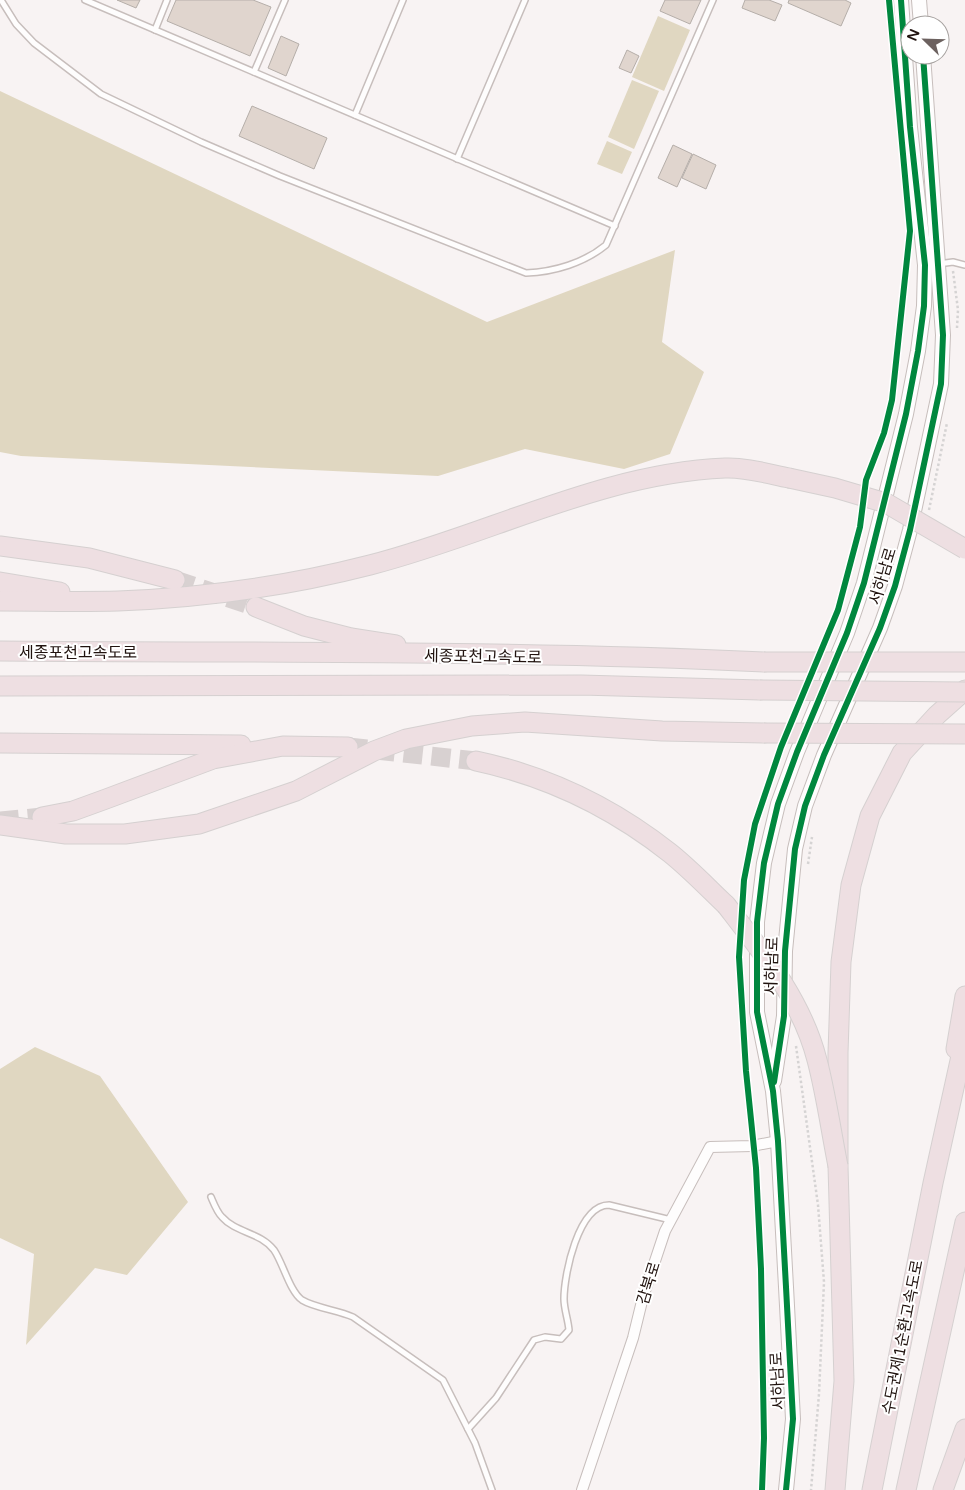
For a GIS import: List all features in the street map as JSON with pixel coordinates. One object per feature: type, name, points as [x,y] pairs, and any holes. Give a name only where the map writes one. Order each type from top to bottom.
[{"type":"highway","points":[[0,601],[118,601],[250,590],[370,565],[484,530],[595,492],[674,473],[727,468],[835,488],[886,503],[965,549]]},
{"type":"highway","points":[[0,546],[89,558],[175,580]]},
{"type":"highway","points":[[0,582],[118,601]]},
{"type":"highway","points":[[256,607],[304,626],[351,638],[459,655]]},
{"type":"highway","name":"세종포천고속도로","points":[[0,652],[459,655],[676,658],[764,662],[965,662]]},
{"type":"highway","name":"세종포천고속도로","points":[[0,686],[571,685],[760,690],[965,691]]},
{"type":"highway","points":[[835,1490],[844,1382],[838,1166],[841,962],[851,885],[870,816],[902,753],[937,715],[965,691]]},
{"type":"highway","points":[[0,825],[66,834],[125,834],[199,824],[296,790],[374,751],[406,739],[472,726],[525,722],[662,730],[764,733],[965,734]]},
{"type":"highway","points":[[0,743],[348,747]]},
{"type":"highway","points":[[42,816],[72,811],[106,800],[213,759],[283,746]]},
{"type":"highway","points":[[476,761],[508,768],[558,786],[611,812],[671,854],[726,905],[783,982],[803,1022],[817,1059],[838,1166]]},
{"type":"highway","name":"수도권제1순환고속도로","points":[[933,1184],[965,996]]},
{"type":"highway","name":"수도권제1순환고속도로","points":[[872,1490],[933,1184],[965,1038]]},
{"type":"highway","points":[[906,1490],[965,1222]]},
{"type":"highway","points":[[943,1490],[965,1429]]},
{"type":"main road","name":"서하남로","points":[[773,1091],[784,1016],[784,951],[795,849],[805,806],[824,756],[880,628],[895,586],[910,530],[941,384],[943,335],[910,127],[901,0]]},
{"type":"main road","points":[[919,0],[920,15]]},
{"type":"main road","name":"서하남로","points":[[786,1490],[792,1419],[778,1141],[773,1091],[757,1012],[757,922],[764,863],[778,804],[796,752],[848,633],[864,583],[906,414],[931,264],[923,65]]},
{"type":"street","name":"감북로","points":[[582,1490],[633,1338],[643,1297],[671,1220],[710,1147],[752,1146],[778,1141]]},
{"type":"lane","points":[[0,0],[16,24],[34,43],[101,94],[201,142],[289,180],[526,272],[539,272],[591,257],[606,245],[713,0]]},
{"type":"lane","points":[[85,0],[615,226]]},
{"type":"lane","points":[[155,30],[167,0]]},
{"type":"lane","points":[[254,72],[285,0]]},
{"type":"lane","points":[[355,115],[403,0]]},
{"type":"lane","points":[[457,158],[525,0]]},
{"type":"lane","points":[[931,264],[952,262],[965,265]]},
{"type":"lane","points":[[210,1197],[221,1216],[228,1222],[258,1236],[274,1250],[293,1288],[302,1300],[340,1311],[353,1318],[443,1380],[468,1429],[492,1490]]},
{"type":"lane","points":[[468,1429],[496,1398],[534,1340],[545,1337],[561,1339],[569,1330],[564,1300],[568,1271],[578,1235],[590,1214],[602,1205],[609,1205],[671,1220]]},
{"type":"shaded area","points":[[658,16],[690,30],[664,91],[632,77]]},
{"type":"shaded area","points":[[632,80],[659,91],[634,149],[608,137]]},
{"type":"shaded area","points":[[0,91],[487,322],[675,250],[662,342],[704,372],[670,454],[624,469],[525,449],[438,476],[21,456],[0,452]]},
{"type":"shaded area","points":[[607,141],[632,152],[622,174],[597,164]]},
{"type":"shaded area","points":[[35,1047],[100,1076],[188,1202],[127,1275],[95,1268],[26,1345],[34,1254],[0,1238],[0,1069]]},
{"type":"building","points":[[117,0],[140,0],[136,8]]},
{"type":"building","points":[[176,0],[253,0],[271,7],[250,56],[167,21]]},
{"type":"building","points":[[665,0],[701,0],[690,24],[660,11]]},
{"type":"building","points":[[745,0],[769,0],[782,5],[775,21],[742,8]]},
{"type":"building","points":[[789,0],[845,0],[851,3],[841,26],[788,3]]},
{"type":"building","points":[[281,36],[299,44],[286,76],[268,68]]},
{"type":"building","points":[[627,50],[639,56],[631,73],[619,68]]},
{"type":"building","points":[[252,106],[327,138],[314,169],[239,136]]},
{"type":"building","points":[[673,145],[692,154],[677,187],[658,178]]},
{"type":"building","points":[[693,154],[716,165],[706,189],[682,178]]},
{"type":"tunnel","points":[[175,580],[256,607]]},
{"type":"tunnel","points":[[348,747],[476,761]]},
{"type":"tunnel","points":[[0,821],[42,817]]},
{"type":"cycle path","points":[[762,1490],[764,1438],[761,1269],[756,1168],[746,1071],[739,957],[744,880],[755,824],[781,747],[838,610],[860,527],[866,480],[884,433],[892,400],[910,231],[889,0]]},
{"type":"cycle path","points":[[786,1490],[793,1419],[778,1141],[773,1091],[757,1012],[757,922],[764,863],[778,804],[797,752],[847,633],[864,583],[906,414],[918,351],[924,306],[925,265],[910,127],[901,0]]},
{"type":"cycle path","points":[[774,1082],[784,1016],[785,951],[795,849],[805,806],[824,755],[880,628],[895,586],[910,530],[941,384],[943,335],[924,65]]}]
